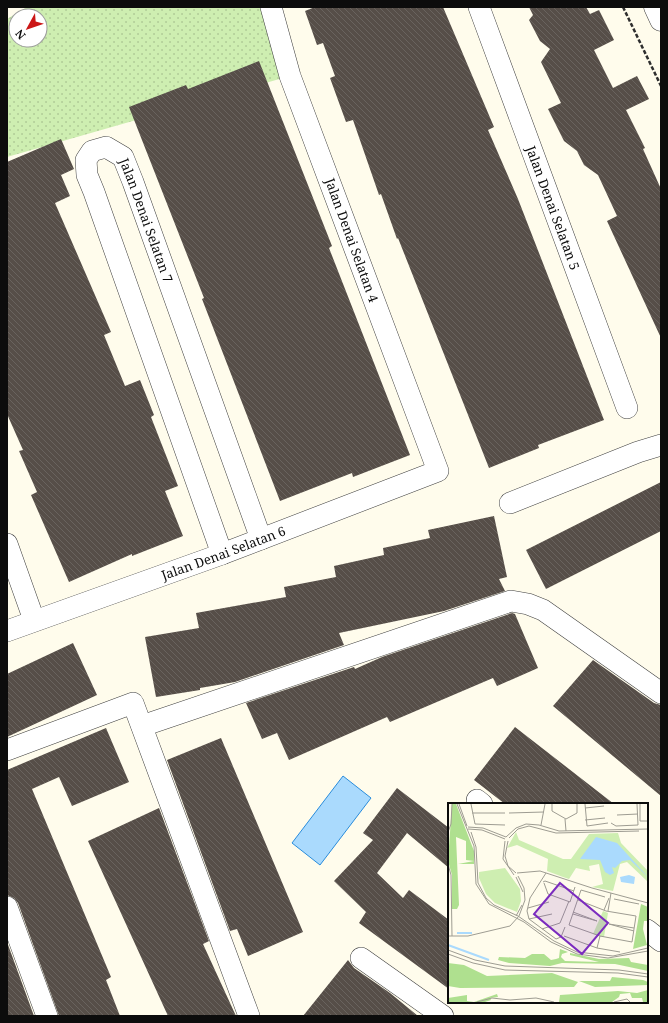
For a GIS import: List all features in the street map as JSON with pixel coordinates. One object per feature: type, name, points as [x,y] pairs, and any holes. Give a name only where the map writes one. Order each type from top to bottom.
[{"type":"street","name":"Jalan Denai Selatan 4","points":[[271,7],[290,76],[438,471]]},
{"type":"street","name":"Jalan Denai Selatan 5","points":[[479,7],[627,408]]},
{"type":"street","points":[[655,7],[661,20]]},
{"type":"street","name":"Jalan Denai Selatan 7","points":[[222,554],[87,175],[86,160],[92,151],[106,147],[123,157],[261,539]]},
{"type":"street","points":[[510,502],[638,452],[661,445]]},
{"type":"street","name":"Jalan Denai Selatan 6","points":[[7,631],[34,620],[222,554],[438,471]]},
{"type":"street","points":[[7,544],[34,620]]},
{"type":"street","points":[[142,726],[511,600],[528,604],[543,610],[661,694]]},
{"type":"street","points":[[7,750],[133,703],[249,1016]]},
{"type":"street","points":[[7,907],[47,1016]]},
{"type":"street","points":[[648,931],[661,941]]},
{"type":"street","points":[[361,958],[443,1016]]},
{"type":"path","points":[[623,7],[661,86]]},
{"type":"green space","points":[[27,7],[260,7],[290,76],[7,157],[7,19],[8,48],[48,48],[48,8],[25,8]]},
{"type":"water","points":[[343,776],[371,798],[320,865],[292,843]]},
{"type":"building","points":[[315,7],[443,7],[494,127],[488,130],[518,199],[604,420],[538,445],[539,448],[489,468],[398,238],[397,239],[381,194],[379,195],[353,120],[346,122],[330,78],[335,76],[323,43],[317,45],[305,11]]},
{"type":"building","points":[[529,7],[586,7],[590,14],[599,10],[614,40],[594,50],[613,88],[637,76],[649,99],[626,110],[645,148],[643,149],[661,189],[661,338],[607,221],[617,216],[598,175],[584,165],[577,151],[564,141],[548,109],[561,103],[541,62],[550,49],[540,41],[529,20],[533,15]]},
{"type":"building","points":[[259,61],[332,246],[329,248],[410,455],[353,477],[352,473],[280,501],[202,299],[204,298],[129,107],[186,85],[188,89]]},
{"type":"building","points":[[61,139],[74,169],[61,175],[70,196],[55,203],[111,332],[104,335],[125,386],[140,380],[154,415],[151,417],[178,486],[165,491],[183,536],[132,556],[132,554],[69,582],[31,495],[37,492],[19,451],[23,450],[7,414],[7,162]]},
{"type":"building","points":[[661,482],[661,531],[546,589],[526,550]]},
{"type":"building","points":[[494,516],[507,577],[499,579],[505,591],[444,611],[339,633],[344,645],[235,682],[200,688],[200,690],[156,697],[145,637],[199,628],[196,613],[286,597],[284,587],[336,577],[334,566],[384,555],[383,548],[430,538],[428,530]]},
{"type":"building","points":[[512,613],[515,614],[538,668],[497,686],[493,678],[390,722],[387,717],[289,760],[277,733],[262,739],[246,703],[354,667],[355,669],[382,657]]},
{"type":"building","points":[[73,643],[97,695],[7,737],[7,674]]},
{"type":"building","points":[[593,660],[654,703],[661,705],[661,796],[553,706]]},
{"type":"building","points":[[515,727],[613,803],[504,803],[474,780]]},
{"type":"building","points":[[106,728],[129,782],[72,806],[59,777],[32,789],[111,977],[106,980],[120,1016],[59,1016],[18,903],[14,898],[7,895],[7,770]]},
{"type":"building","points":[[221,738],[303,932],[248,956],[237,929],[230,931],[167,760]]},
{"type":"building","points":[[397,788],[448,827],[448,867],[407,833],[377,873],[403,898],[409,890],[448,919],[448,988],[359,923],[366,912],[334,881],[373,840],[363,833]]},
{"type":"building","points":[[159,808],[209,941],[203,944],[236,1016],[168,1016],[88,841]]},
{"type":"building","points":[[7,942],[34,1016],[7,1016]]},
{"type":"building","points":[[348,960],[354,968],[390,993],[418,1016],[303,1016]]}]
